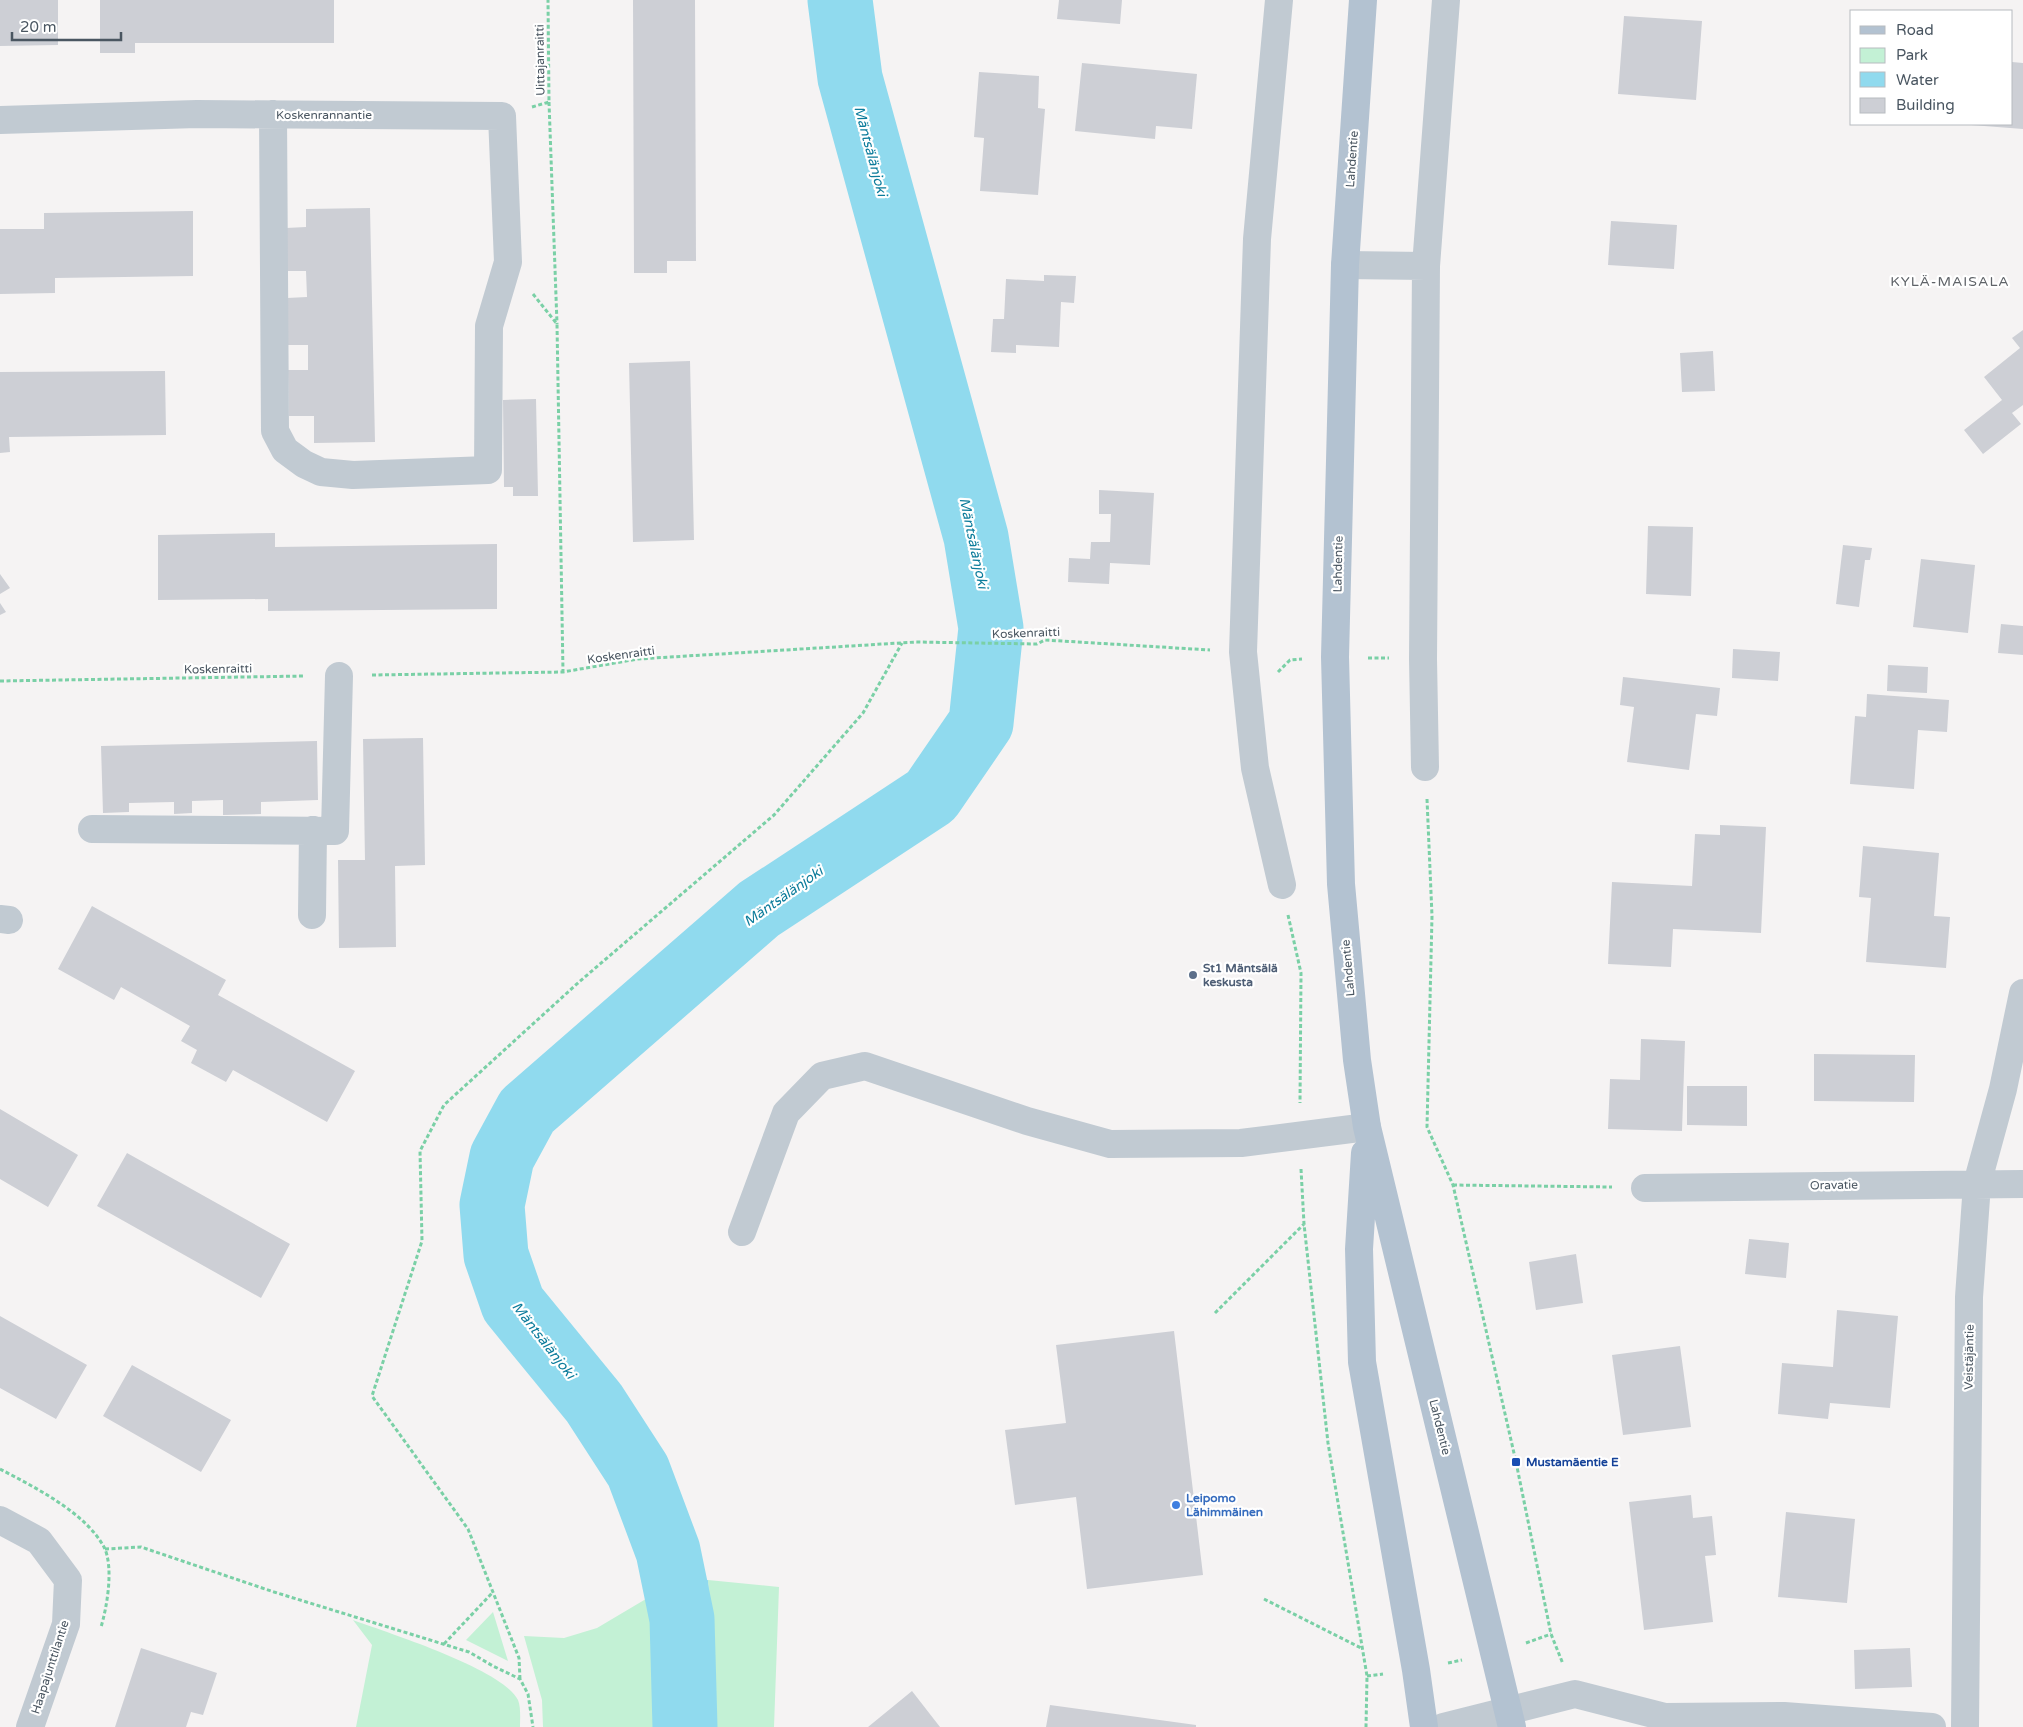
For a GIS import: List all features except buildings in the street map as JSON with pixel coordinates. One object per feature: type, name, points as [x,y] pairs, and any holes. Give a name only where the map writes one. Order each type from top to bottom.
[{"type":"main road","name":"Lahdentie","points":[[1363,0],[1345,265],[1335,657],[1341,884],[1356,1060],[1367,1127],[1510,1719]]},
{"type":"main road","name":"Lahdentie","points":[[1367,1127],[1359,1249],[1362,1362],[1416,1670],[1424,1727]]},
{"type":"street","points":[[1279,0],[1258,239],[1243,652],[1255,768],[1282,885]]},
{"type":"street","points":[[1425,767],[1423,649],[1426,266],[1446,0]]},
{"type":"street","points":[[273,114],[275,431],[285,450],[304,464],[321,472],[352,475],[488,470],[490,326],[508,262],[502,116]]},
{"type":"street","name":"Koskenrannantie","points":[[0,120],[273,114],[502,116]]},
{"type":"street","points":[[1345,265],[1426,266]]},
{"type":"street","points":[[92,829],[335,830],[339,676]]},
{"type":"street","points":[[312,915],[313,830]]},
{"type":"street","name":"Veistäjäntie","points":[[1965,1727],[1969,1297],[1977,1184],[2003,1089],[2023,993]]},
{"type":"street","points":[[742,1232],[786,1113],[822,1076],[865,1066],[1027,1121],[1110,1144],[1241,1143],[1367,1127]]},
{"type":"street","name":"Oravatie","points":[[1645,1188],[2023,1184]]},
{"type":"street","name":"Haapajunttilantie","points":[[0,1520],[39,1541],[68,1580],[66,1624],[30,1727]]},
{"type":"street","points":[[1443,1727],[1510,1719],[1575,1694],[1665,1717],[1784,1716],[1932,1727]]},
{"type":"street","points":[[1633,1727],[1665,1717]]},
{"type":"path","name":"Uittajanraitti","points":[[502,116],[549,102],[548,0]]},
{"type":"path","points":[[549,102],[557,324],[563,672]]},
{"type":"path","points":[[508,262],[557,324]]},
{"type":"path","name":"Koskenraitti","points":[[0,681],[563,672],[638,659],[916,642],[1036,644],[1045,640],[1243,652]]},
{"type":"path","points":[[533,1727],[528,1694],[520,1679],[519,1658],[468,1529],[372,1396],[422,1241],[420,1150],[444,1105],[579,982],[774,815],[863,713],[902,643]]},
{"type":"path","points":[[1425,767],[1432,916],[1427,1126],[1453,1185],[1516,1462],[1551,1634],[1575,1694]]},
{"type":"path","points":[[1282,885],[1300,973],[1299,1137],[1304,1224],[1328,1443],[1367,1676],[1366,1727]]},
{"type":"path","points":[[1453,1185],[1645,1188]]},
{"type":"path","points":[[1215,1313],[1304,1224]]},
{"type":"path","points":[[105,1549],[141,1547],[274,1592],[469,1652],[520,1679]]},
{"type":"path","points":[[444,1644],[493,1592]]},
{"type":"path","points":[[1264,1599],[1362,1649]]},
{"type":"green space","points":[[708,1580],[779,1587],[774,1727],[715,1727]]},
{"type":"green space","points":[[656,1593],[672,1656],[673,1727],[543,1727],[542,1700],[524,1636],[564,1638],[597,1628]]},
{"type":"green space","points":[[493,1612],[508,1661],[466,1640]]},
{"type":"green space","points":[[353,1620],[443,1653],[491,1676],[508,1688],[518,1700],[520,1727],[356,1727],[372,1645]]},
{"type":"water","points":[[708,1580],[715,1727],[673,1727],[672,1656],[656,1593]]},
{"type":"waterway","name":"Mäntsälänjoki","points":[[685,1727],[682,1619],[668,1551],[638,1471],[594,1403],[513,1304],[496,1255],[492,1205],[502,1157],[527,1111],[759,909],[931,796],[981,723],[991,628],[976,537],[850,78],[840,0]]},
{"type":"place","name":"St1 Mäntsälä keskusta","points":[[1193,975]]},
{"type":"place","name":"Mustamäentie E","points":[[1516,1462]]},
{"type":"place","name":"Leipomo Lähimmäinen","points":[[1176,1505]]},
{"type":"district","name":"KYLÄ-MAISALA","points":[[1950,281]]}]
